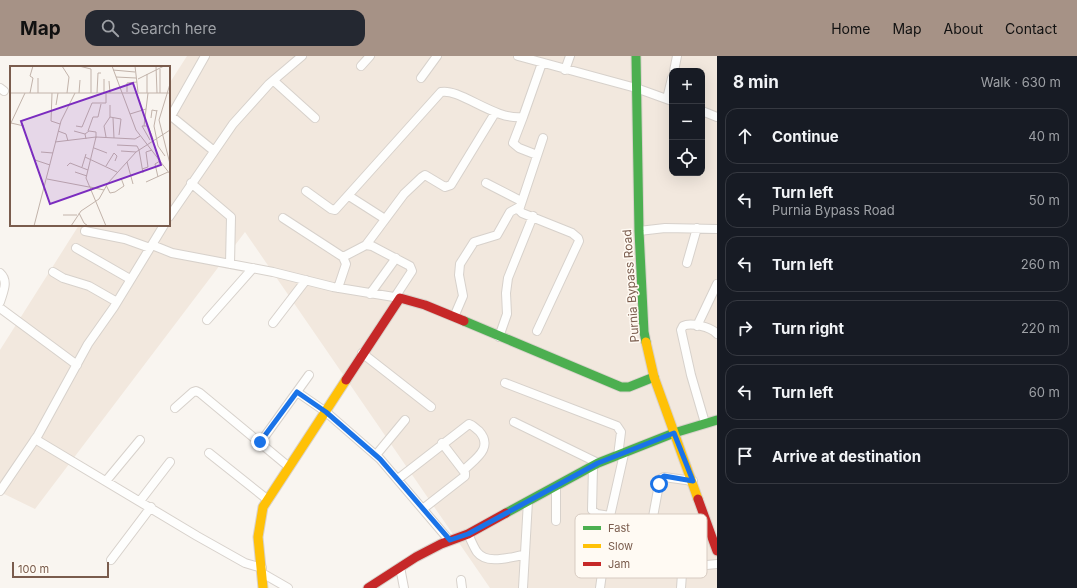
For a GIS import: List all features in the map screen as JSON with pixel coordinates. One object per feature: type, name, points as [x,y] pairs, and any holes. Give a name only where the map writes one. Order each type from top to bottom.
[{"type":"street","points":[[205,56],[171,116],[214,151]]},
{"type":"street","points":[[170,216],[233,124],[274,81],[302,56]]},
{"type":"street","points":[[361,66],[370,56]]},
{"type":"street","points":[[420,78],[437,56]]},
{"type":"street","points":[[518,56],[529,58],[542,64],[636,88],[669,100]]},
{"type":"street","points":[[565,70],[570,56]]},
{"type":"street","name":"Purnia Bypass Road","points":[[636,56],[639,231],[644,332],[654,376],[704,514]]},
{"type":"street","points":[[675,68],[677,56]]},
{"type":"street","points":[[537,155],[519,148],[514,143],[542,64]]},
{"type":"street","points":[[274,81],[315,118]]},
{"type":"street","points":[[306,191],[333,210],[338,208],[441,92],[445,91],[456,94],[495,113],[516,118],[523,117]]},
{"type":"street","points":[[705,112],[717,117]]},
{"type":"street","points":[[343,257],[366,245],[404,194],[422,176],[426,175],[445,187],[451,185],[495,113]]},
{"type":"street","points":[[537,331],[579,241],[578,238],[572,233],[533,216],[522,213],[519,210],[543,138]]},
{"type":"street","points":[[192,183],[231,217],[230,264]]},
{"type":"street","points":[[486,184],[520,204]]},
{"type":"street","points":[[349,196],[384,219]]},
{"type":"street","points":[[454,317],[463,296],[459,269],[470,246],[478,240],[497,235],[510,212],[520,204]]},
{"type":"street","points":[[499,336],[507,314],[506,293],[508,278],[533,216]]},
{"type":"street","points":[[284,218],[343,257],[346,264],[338,288]]},
{"type":"street","points":[[0,491],[35,439],[77,365],[163,226]]},
{"type":"street","points":[[687,263],[697,228]]},
{"type":"street","points":[[639,231],[697,228],[717,229]]},
{"type":"street","points":[[86,231],[125,239],[172,253],[253,268],[338,288],[397,298],[425,305],[621,387],[629,387],[654,376]]},
{"type":"street","points":[[263,588],[259,547],[261,513],[397,298],[412,269],[376,247],[366,245]]},
{"type":"street","points":[[76,248],[130,279]]},
{"type":"street","points":[[370,294],[396,258]]},
{"type":"street","points":[[207,320],[253,268]]},
{"type":"street","points":[[53,272],[63,278],[89,286],[117,302]]},
{"type":"street","points":[[0,273],[4,276],[5,282],[0,302]]},
{"type":"street","points":[[273,323],[306,280]]},
{"type":"street","points":[[697,326],[717,284]]},
{"type":"street","points":[[0,308],[77,365]]},
{"type":"street","points":[[705,423],[691,375],[681,330],[682,326],[687,324],[710,329],[717,334]]},
{"type":"street","points":[[362,353],[431,407]]},
{"type":"street","points":[[260,442],[309,375]]},
{"type":"street","points":[[505,384],[617,426],[621,432],[621,455],[610,514]]},
{"type":"street","points":[[175,408],[196,391],[205,396],[289,467]]},
{"type":"street","points":[[297,392],[326,412],[376,455],[424,508],[450,540]]},
{"type":"street","points":[[376,455],[405,420]]},
{"type":"street","points":[[368,588],[400,567],[450,540],[468,534],[596,464],[674,433],[717,420]]},
{"type":"street","points":[[514,422],[596,464]]},
{"type":"street","points":[[398,479],[442,443],[469,424],[472,425],[485,439],[484,450],[464,470]]},
{"type":"street","points":[[35,439],[245,563],[262,570],[288,588]]},
{"type":"street","points":[[106,481],[140,440]]},
{"type":"street","points":[[424,508],[464,479],[464,470],[442,443]]},
{"type":"street","points":[[209,453],[268,500]]},
{"type":"street","points":[[140,501],[170,462]]},
{"type":"street","points":[[596,464],[592,510],[597,514]]},
{"type":"street","points":[[653,514],[660,479],[664,476],[693,481]]},
{"type":"street","points":[[556,487],[556,521]]},
{"type":"street","points":[[523,588],[528,501]]},
{"type":"street","points":[[110,560],[151,507]]},
{"type":"street","name":"Purnia Bypass Road","points":[[707,522],[717,551]]},
{"type":"street","points":[[468,534],[478,553],[485,558],[494,559],[524,555]]},
{"type":"street","points":[[707,565],[717,564]]},
{"type":"street","points":[[400,567],[404,588]]},
{"type":"street","points":[[600,588],[602,578]]},
{"type":"street","points":[[681,588],[682,578]]},
{"type":"shaded area","points":[[187,56],[717,56],[717,588],[490,588],[245,232],[35,509],[0,492],[0,350],[78,226],[170,226],[170,82]]},
{"type":"traffic: fast","points":[[636,56],[639,231],[644,332],[646,342]]},
{"type":"traffic: fast","points":[[464,321],[621,387],[629,387],[654,377]]},
{"type":"traffic: fast","points":[[506,513],[598,463],[674,433],[717,420]]},
{"type":"traffic: slow","points":[[646,342],[654,377],[698,499]]},
{"type":"traffic: slow","points":[[263,588],[258,537],[263,507],[346,380]]},
{"type":"traffic: jam","points":[[346,380],[400,298],[425,305],[464,321]]},
{"type":"traffic: jam","points":[[698,499],[703,514]]},
{"type":"traffic: jam","points":[[368,588],[416,557],[441,544],[468,534],[506,513]]},
{"type":"traffic: jam","points":[[707,524],[717,551]]},
{"type":"route","points":[[260,442],[297,392],[326,412],[380,459],[424,508],[450,540],[468,534],[598,463],[674,433],[693,481],[664,476],[660,479],[659,484]]}]
